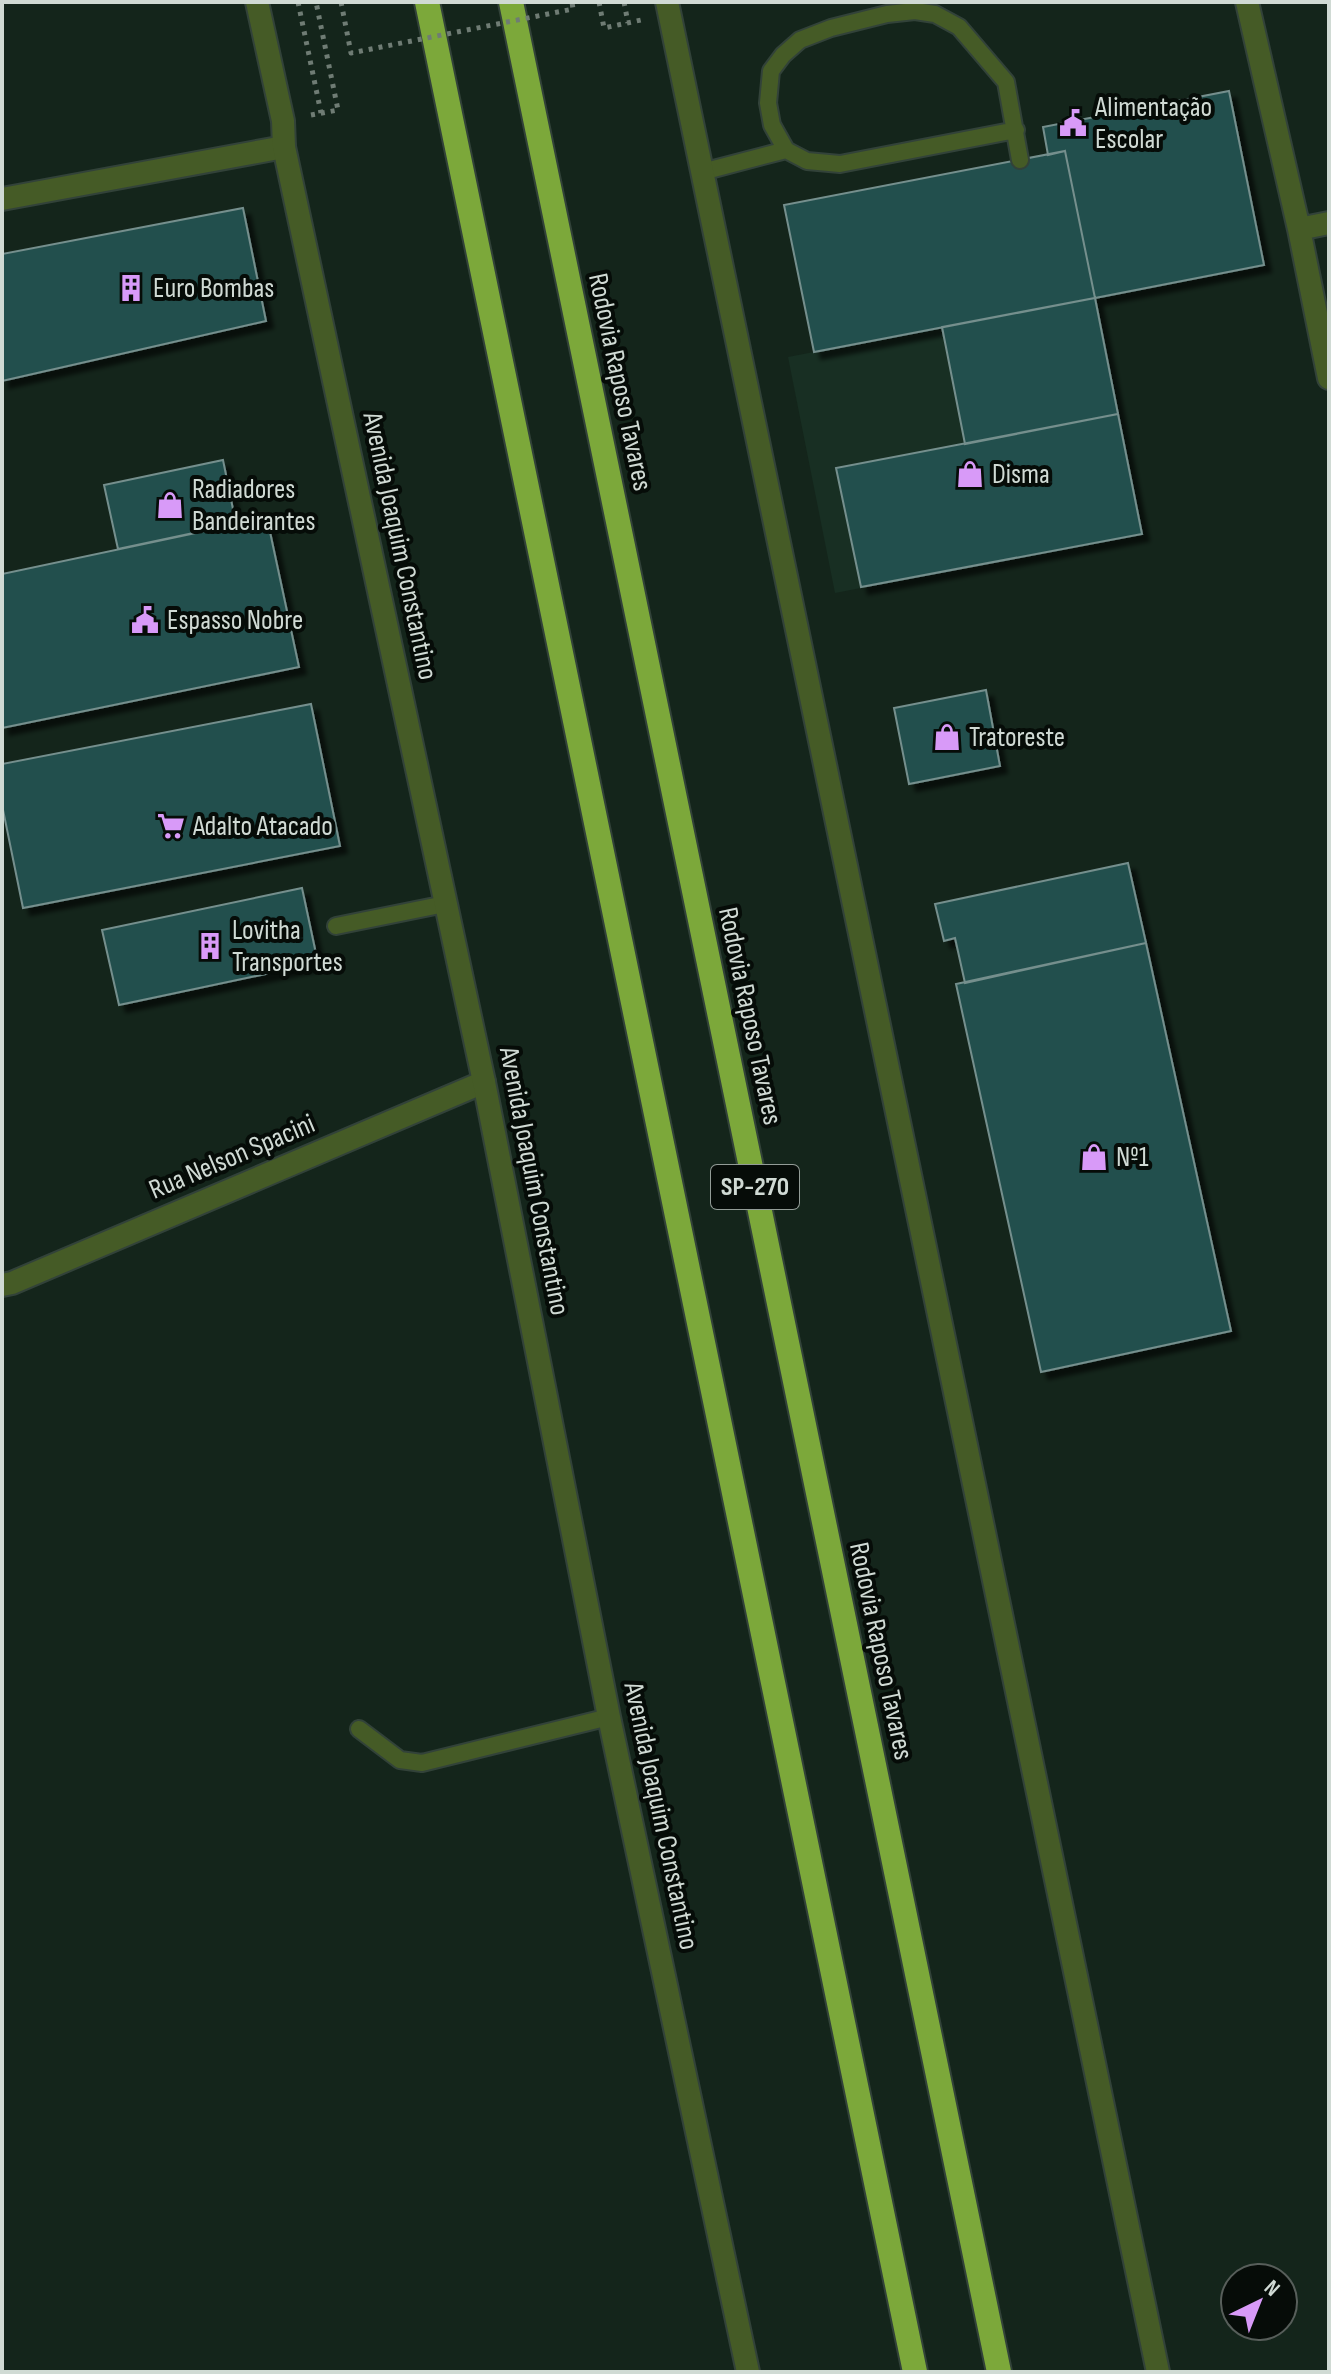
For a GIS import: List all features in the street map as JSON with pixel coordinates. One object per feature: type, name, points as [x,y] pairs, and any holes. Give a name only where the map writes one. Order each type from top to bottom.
[{"type":"highway","name":"SP-270","points":[[427,2],[915,2372]]},
{"type":"highway","name":"Rodovia Raposo Tavares","points":[[511,2],[999,2372]]},
{"type":"street","name":"Avenida Joaquim Constantino","points":[[257,2],[283,121],[284,147],[484,1082],[609,1717],[748,2372]]},
{"type":"street","points":[[667,2],[1158,2372]]},
{"type":"street","points":[[1247,2],[1299,229],[1329,378]]},
{"type":"street","points":[[2,199],[284,147]]},
{"type":"street","points":[[1299,229],[1329,223]]},
{"type":"street","name":"Rua Nelson Spacini","points":[[2,1285],[484,1082]]},
{"type":"lane","points":[[1016,130],[840,164],[807,161],[786,150],[772,125],[768,103],[771,71],[800,40],[831,28],[887,14],[915,11],[935,14],[959,27],[1006,82],[1016,130],[1020,160]]},
{"type":"lane","points":[[702,172],[786,150]]},
{"type":"lane","points":[[336,926],[445,904]]},
{"type":"lane","points":[[359,1729],[400,1760],[422,1763],[609,1717]]},
{"type":"path","points":[[298,2],[321,113]]},
{"type":"path","points":[[316,2],[338,110]]},
{"type":"path","points":[[341,2],[351,53],[573,9],[572,2]]},
{"type":"path","points":[[599,2],[604,28]]},
{"type":"path","points":[[624,2],[628,23]]},
{"type":"shaded area","name":"Disma","points":[[1095,298],[1142,534],[835,593],[788,357]]},
{"type":"building","points":[[1229,91],[1264,265],[1095,298],[1065,151],[1048,155],[1043,127]]},
{"type":"building","points":[[1065,151],[1095,298],[814,352],[784,205]]},
{"type":"building","name":"Euro Bombas","points":[[243,208],[266,321],[2,381],[2,254]]},
{"type":"building","points":[[1095,298],[1118,414],[965,444],[942,327]]},
{"type":"building","points":[[1118,414],[1142,534],[861,587],[836,468]]},
{"type":"building","name":"Radiadores Bandeirantes","points":[[223,460],[236,524],[118,549],[104,485]]},
{"type":"building","name":"Espasso Nobre","points":[[267,518],[299,667],[2,728],[2,574]]},
{"type":"building","name":"Tratoreste","points":[[986,690],[1000,766],[909,784],[894,708]]},
{"type":"building","name":"Adalto Atacado","points":[[311,704],[340,846],[23,908],[2,805],[2,764]]},
{"type":"building","points":[[1128,863],[1146,943],[965,983],[955,938],[944,941],[935,904]]},
{"type":"building","name":"Lovitha Transportes","points":[[302,888],[318,963],[119,1005],[102,930]]},
{"type":"building","name":"Nº1","points":[[1146,943],[1231,1331],[1041,1372],[956,984]]},
{"type":"place","name":"Alimentação Escolar","points":[[1073,123]]},
{"type":"place","name":"Euro Bombas","points":[[131,288]]},
{"type":"place","name":"Disma","points":[[970,474]]},
{"type":"place","name":"Radiadores Bandeirantes","points":[[170,505]]},
{"type":"place","name":"Espasso Nobre","points":[[145,620]]},
{"type":"place","name":"Tratoreste","points":[[947,737]]},
{"type":"place","name":"Adalto Atacado","points":[[171,826]]},
{"type":"place","name":"Lovitha Transportes","points":[[210,946]]},
{"type":"place","name":"Nº1","points":[[1094,1157]]}]
